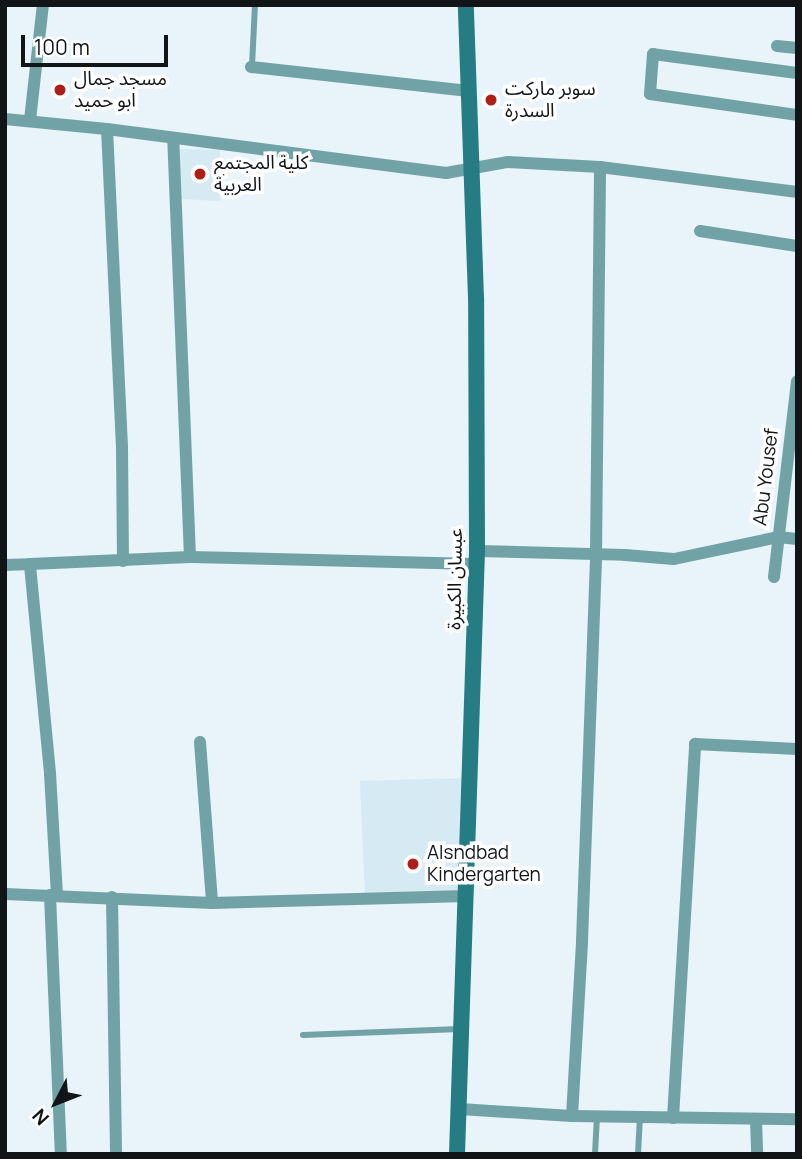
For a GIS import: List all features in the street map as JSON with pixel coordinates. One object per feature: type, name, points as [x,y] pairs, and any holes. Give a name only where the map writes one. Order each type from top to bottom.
[{"type":"main road","name":"عبسان الكبيرة","points":[[457,1154],[477,558],[476,298],[466,5]]},
{"type":"street","points":[[30,120],[43,5]]},
{"type":"street","points":[[778,46],[797,48]]},
{"type":"street","points":[[797,72],[653,54],[650,94],[797,115]]},
{"type":"street","points":[[251,67],[469,91]]},
{"type":"street","points":[[5,120],[30,120],[107,129],[446,173],[508,162],[600,167],[797,192]]},
{"type":"street","points":[[107,129],[122,447],[123,561]]},
{"type":"street","points":[[173,139],[190,557]]},
{"type":"street","points":[[572,1116],[582,941],[596,555],[600,167]]},
{"type":"street","points":[[701,231],[797,246]]},
{"type":"street","name":"Abu Yousef","points":[[774,577],[797,381]]},
{"type":"street","points":[[5,565],[190,557],[477,558],[596,555],[674,559],[778,537],[797,539]]},
{"type":"street","points":[[30,564],[50,773],[61,1154]]},
{"type":"street","points":[[200,742],[212,903]]},
{"type":"street","points":[[673,1118],[695,744],[797,749]]},
{"type":"street","points":[[5,894],[212,903],[467,896]]},
{"type":"street","points":[[112,897],[116,1154]]},
{"type":"street","points":[[460,1109],[572,1116],[797,1119]]},
{"type":"street","points":[[756,1120],[757,1154]]},
{"type":"lane","points":[[251,67],[256,5]]},
{"type":"lane","points":[[303,1035],[462,1029]]},
{"type":"lane","points":[[595,1154],[597,1116]]},
{"type":"lane","points":[[638,1154],[640,1117]]},
{"type":"shaded area","name":"كلية المجتمع العربية","points":[[178,149],[220,150],[220,201],[180,199]]},
{"type":"shaded area","points":[[463,778],[463,892],[365,898],[360,781]]},
{"type":"place","name":"مسجد جمال ابو حميد","points":[[60,90]]},
{"type":"place","name":"سوبر ماركت السدرة","points":[[491,100]]},
{"type":"place","name":"كلية المجتمع العربية","points":[[200,174]]},
{"type":"place","name":"Alsndbad Kindergarten","points":[[413,864]]}]
